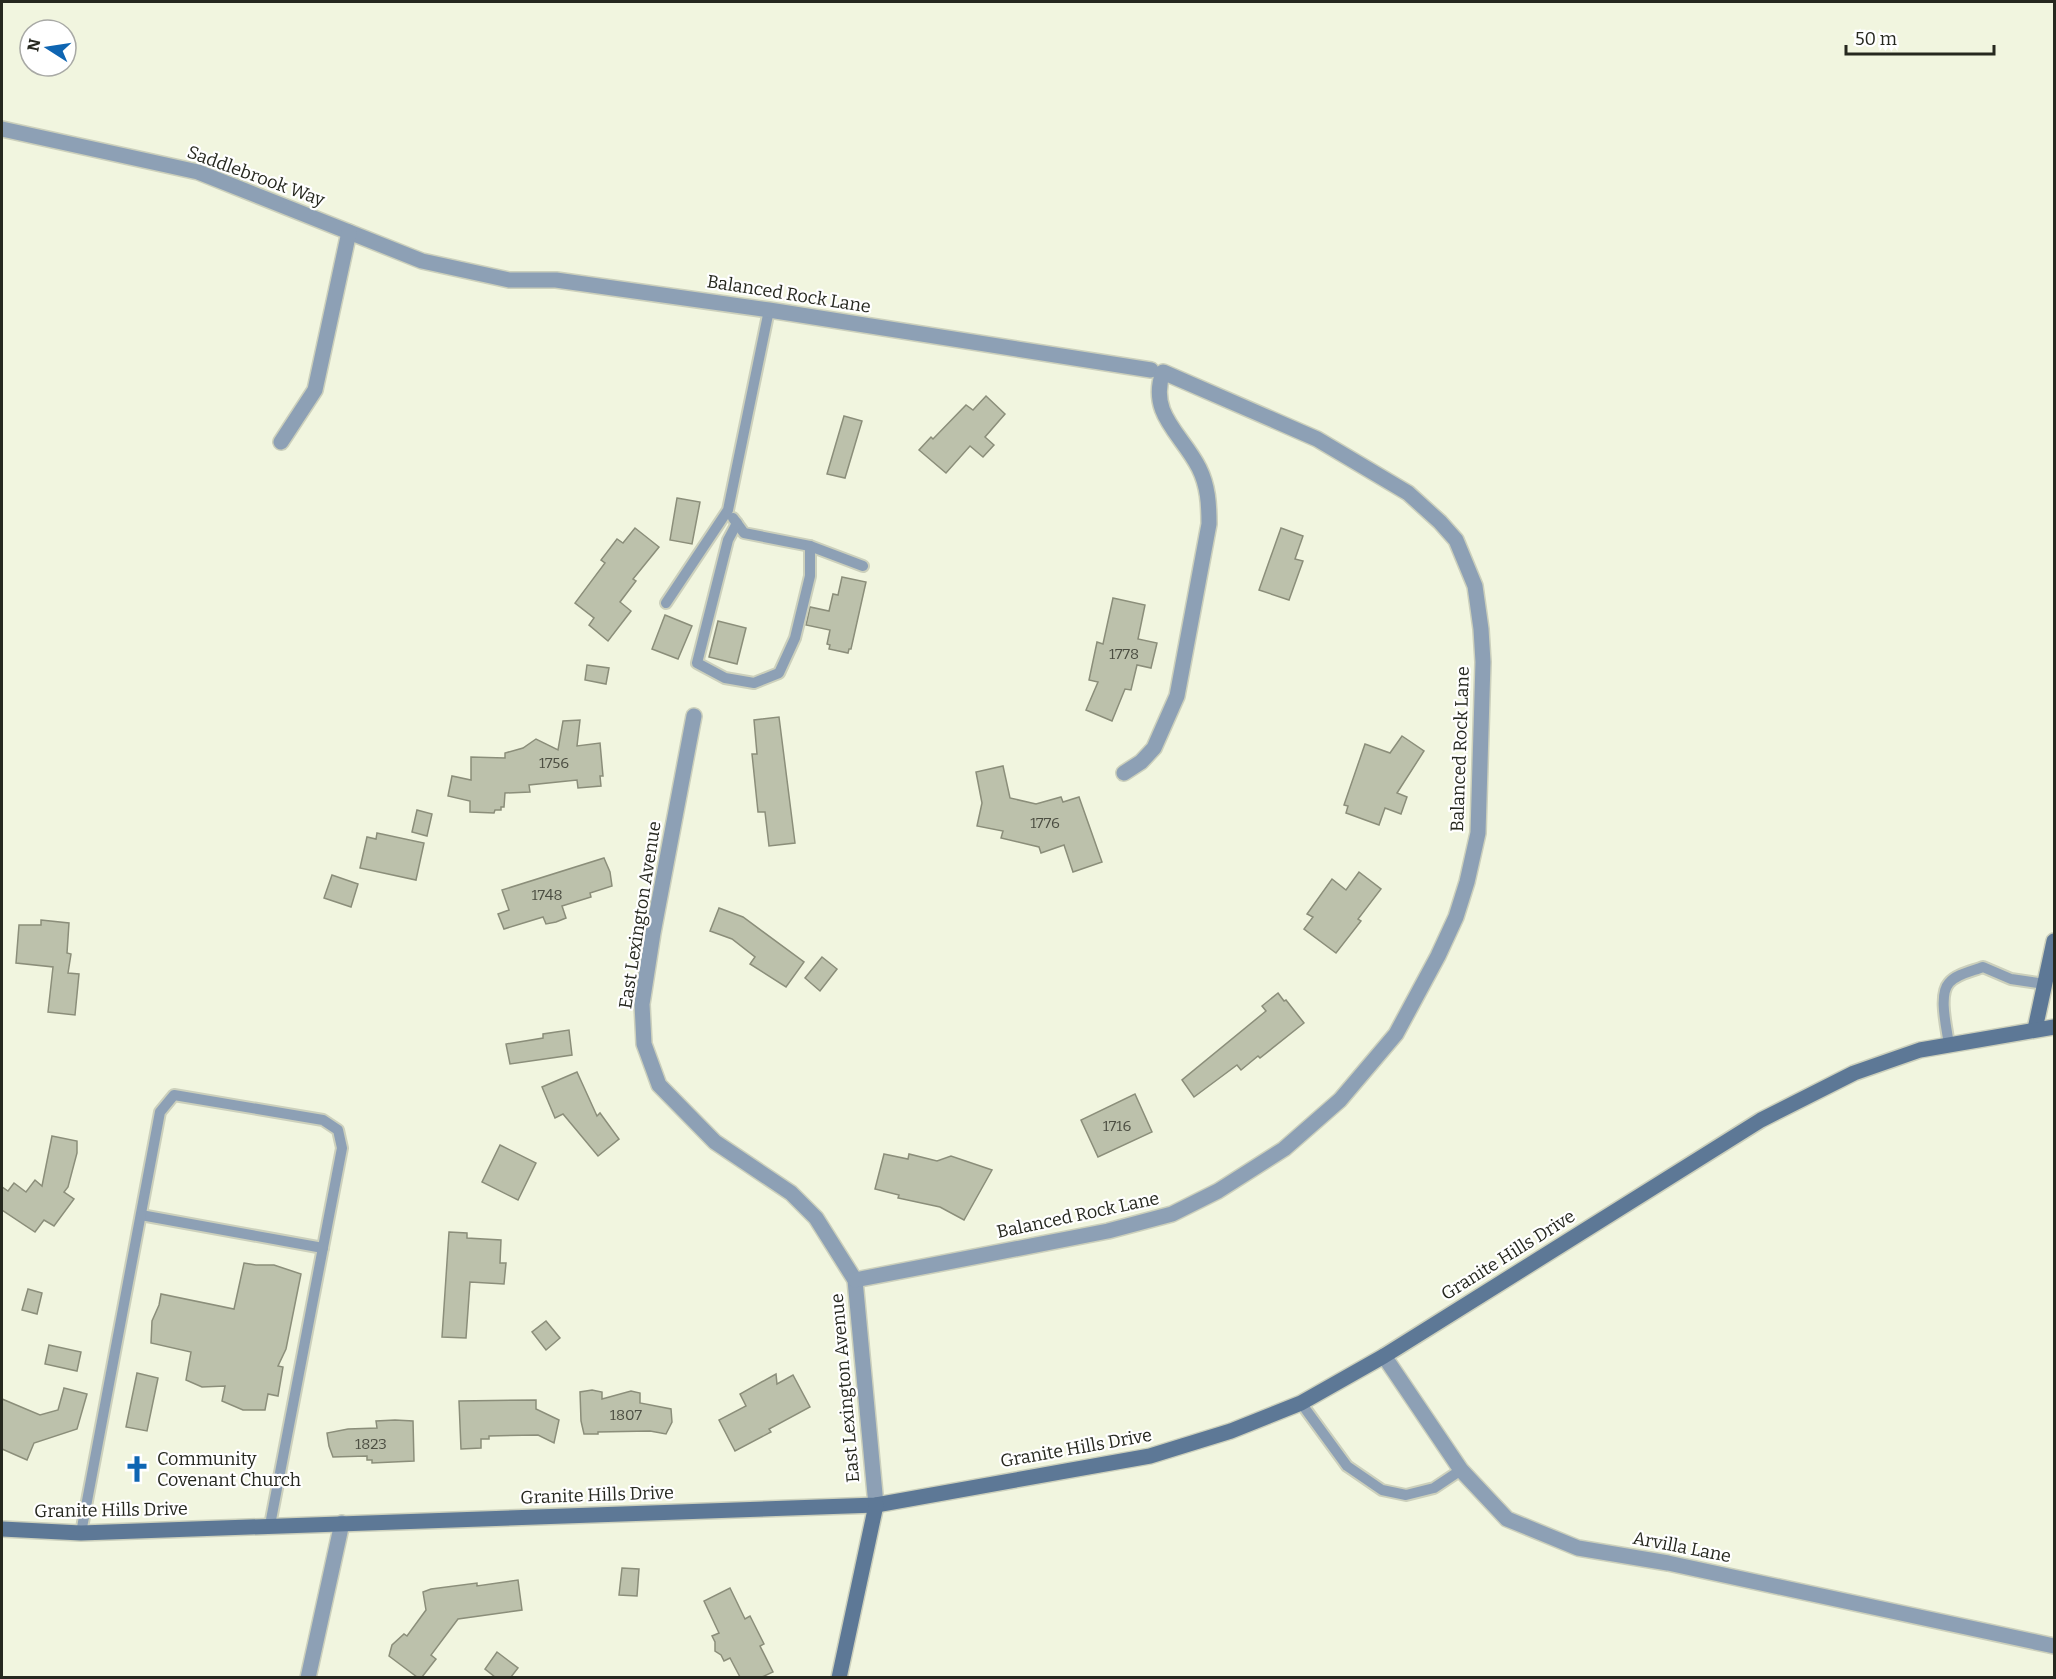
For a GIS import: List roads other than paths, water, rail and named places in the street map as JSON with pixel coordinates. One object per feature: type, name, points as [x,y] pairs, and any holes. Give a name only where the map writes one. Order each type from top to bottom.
[{"type":"street","name":"Saddlebrook Way","points":[[2,129],[198,172],[422,261]]},
{"type":"street","points":[[281,442],[315,390],[349,232]]},
{"type":"street","name":"Balanced Rock Lane","points":[[422,261],[509,280],[556,280],[769,310],[1157,371],[1317,439],[1408,493],[1456,540],[1475,586],[1481,629],[1483,662],[1478,833],[1467,882],[1456,916],[1438,956],[1396,1034],[1340,1100],[1284,1149],[1218,1191],[1172,1214],[1108,1231],[855,1280]]},
{"type":"street","points":[[1124,773],[1141,762],[1154,748],[1177,696],[1209,524],[1206,486],[1199,468],[1165,417],[1159,403],[1157,371]]},
{"type":"street","name":"East Lexington Avenue","points":[[694,716],[642,1004],[644,1044],[659,1085],[715,1142],[791,1193],[816,1218],[855,1280],[876,1505],[839,1677]]},
{"type":"street","points":[[2035,1029],[2055,941]]},
{"type":"street","name":"Granite Hills Drive","points":[[2,1529],[81,1533],[876,1505],[1150,1456],[1231,1431],[1301,1403],[1384,1356],[1761,1120],[1854,1073],[1920,1050],[2055,1027]]},
{"type":"street","name":"Arvilla Lane","points":[[1384,1356],[1461,1470],[1507,1519],[1578,1548],[1668,1563],[2055,1646]]},
{"type":"street","points":[[308,1677],[342,1523]]},
{"type":"lane","points":[[666,603],[728,510],[769,310]]},
{"type":"lane","points":[[728,510],[744,533],[810,546],[863,566]]},
{"type":"lane","points":[[737,522],[728,540],[697,663],[725,678],[754,683],[779,673],[795,638],[810,576],[810,546]]},
{"type":"lane","points":[[1949,1045],[1943,995],[1949,983],[1983,967],[2011,979],[2045,984]]},
{"type":"lane","points":[[81,1533],[160,1112],[174,1095],[323,1120],[338,1130],[342,1148],[270,1526]]},
{"type":"lane","points":[[141,1215],[323,1248]]},
{"type":"lane","points":[[1301,1403],[1347,1466],[1382,1490],[1406,1495],[1425,1491],[1434,1488],[1461,1470]]},
{"type":"place","name":"Community Covenant Church","points":[[137,1469]]}]
